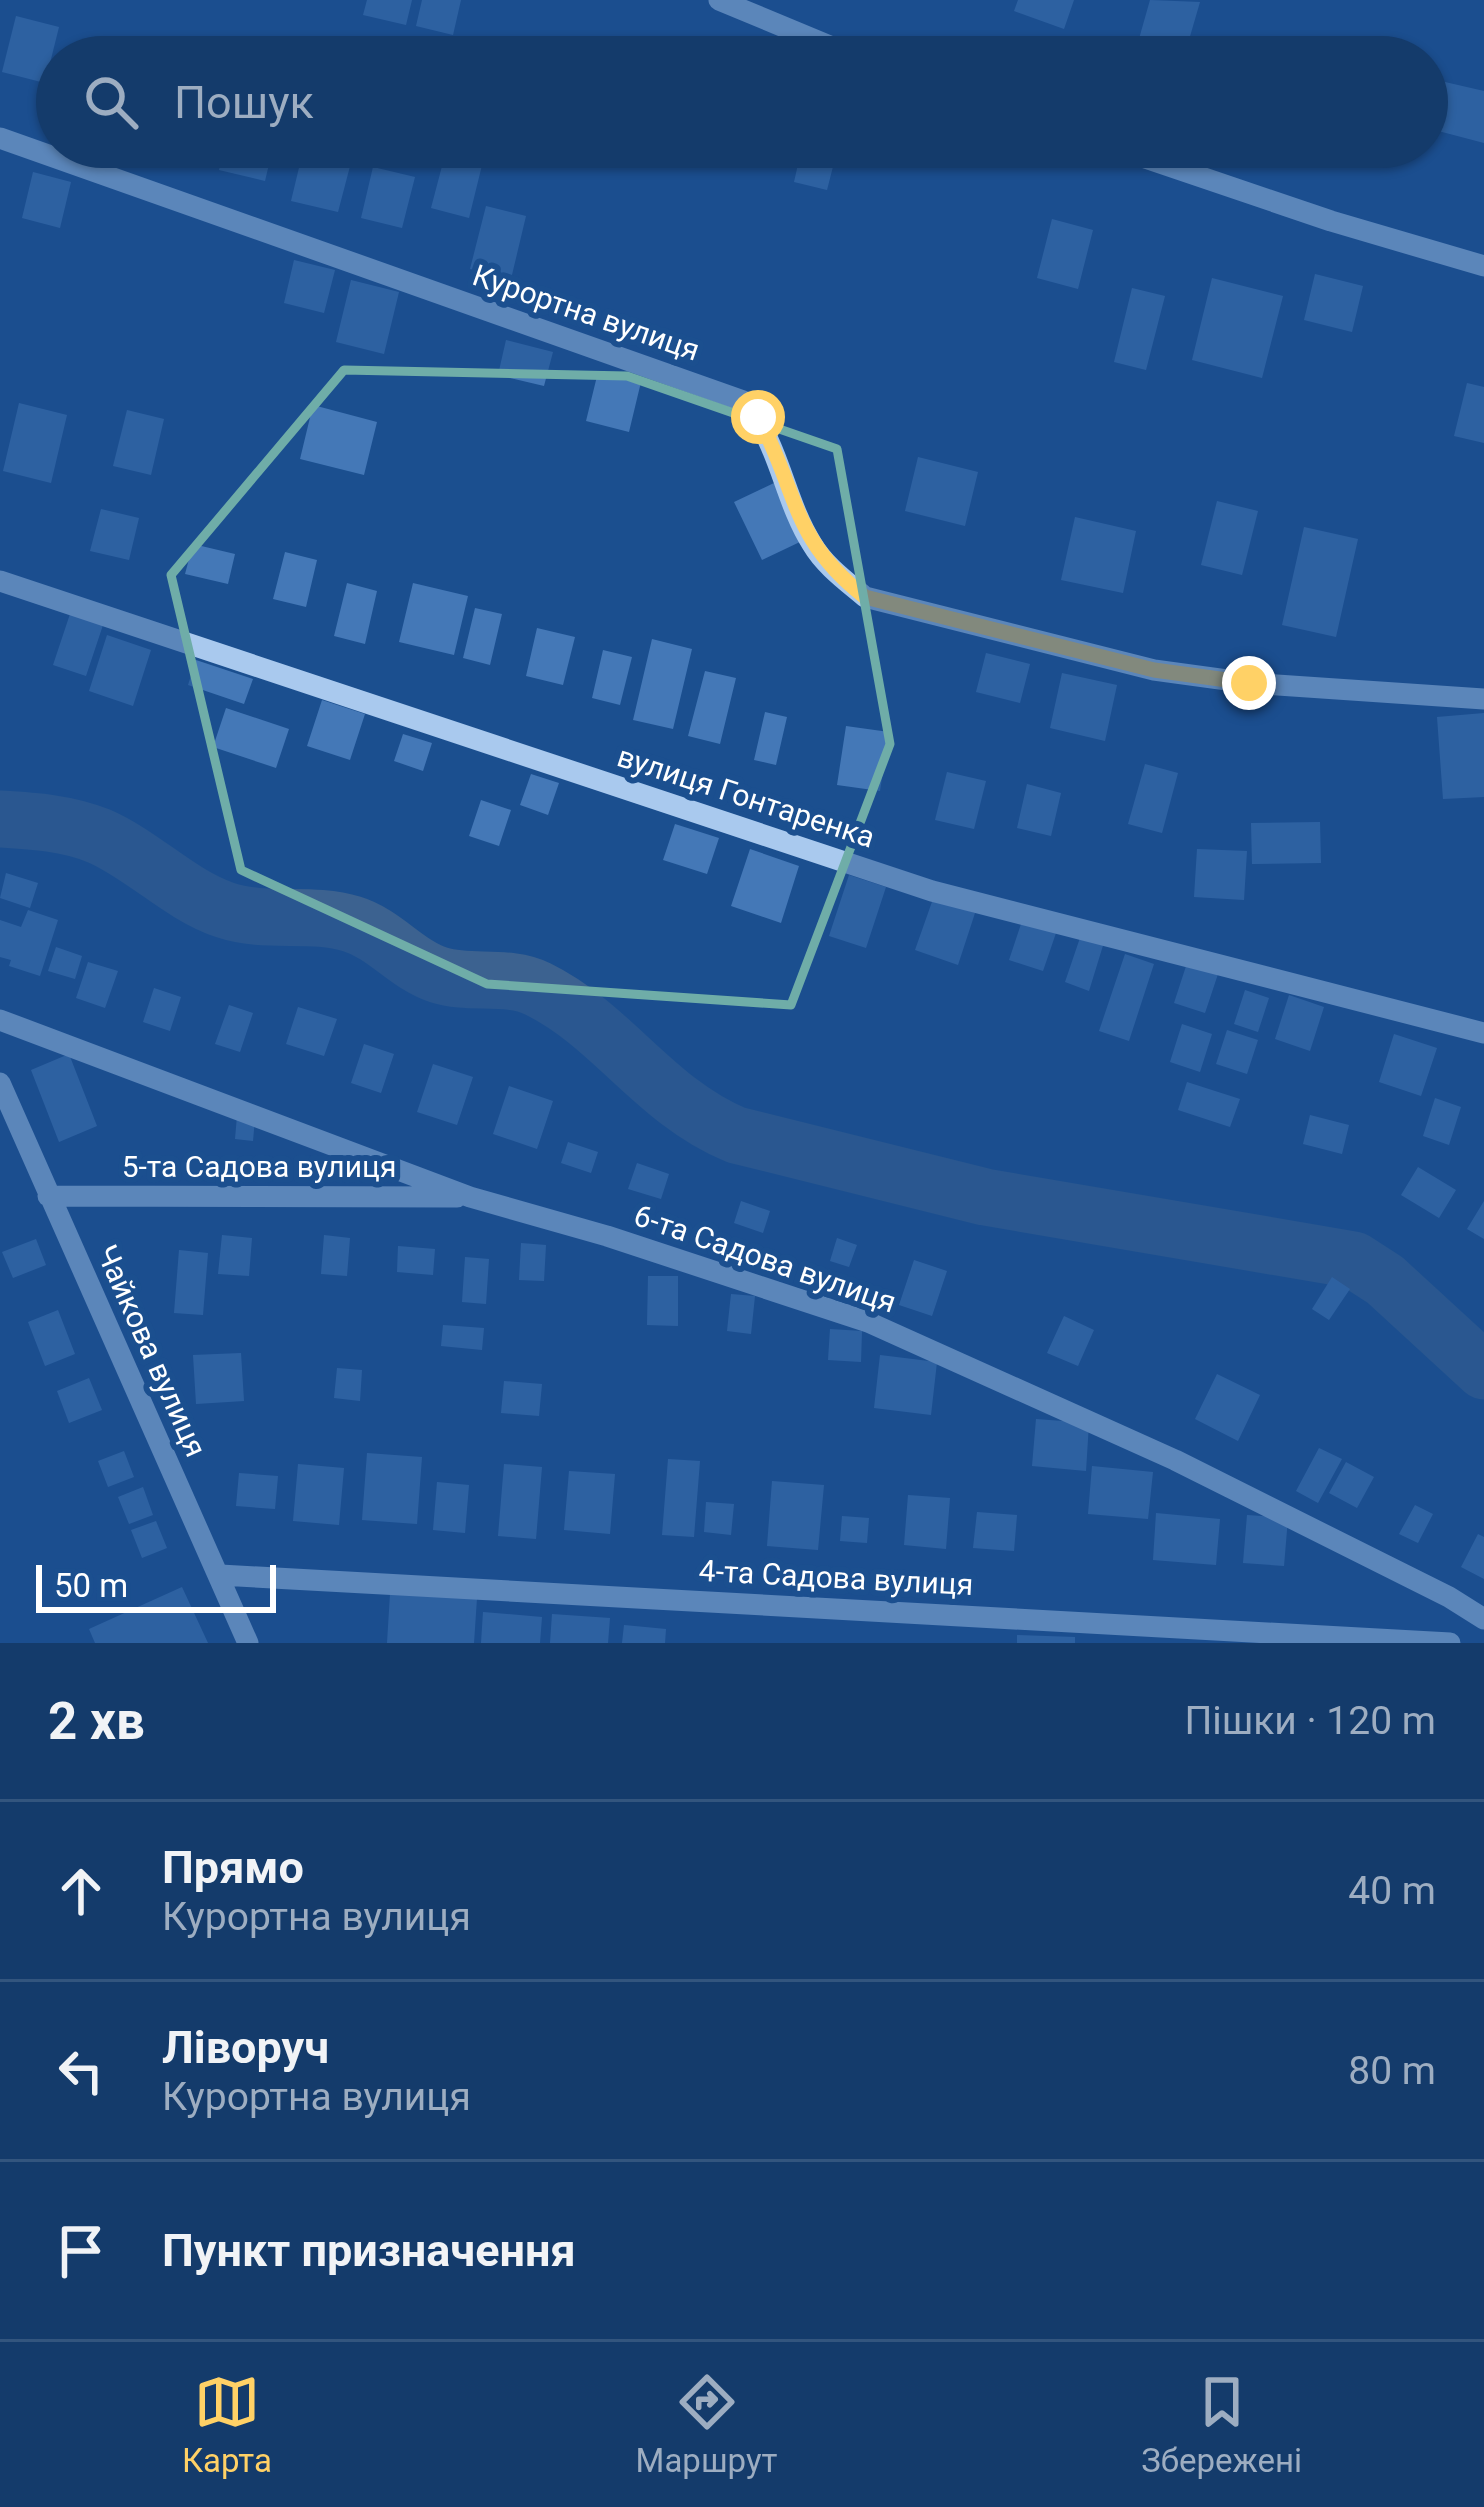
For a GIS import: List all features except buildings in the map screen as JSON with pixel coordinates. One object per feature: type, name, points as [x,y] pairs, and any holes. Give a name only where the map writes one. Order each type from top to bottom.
[{"type":"street","points":[[719,0],[806,36]]},
{"type":"street","name":"Курортна вулиця","points":[[0,138],[36,151]]},
{"type":"street","name":"Курортна вулиця","points":[[85,168],[743,401],[771,441],[813,546],[837,575],[865,597],[1154,670],[1249,683],[1484,699]]},
{"type":"street","points":[[1176,168],[1484,266]]},
{"type":"street","name":"вулиця Гонтаренка","points":[[0,581],[932,891],[1484,1033]]},
{"type":"street","name":"6-та Садова вулиця","points":[[0,1019],[470,1197],[607,1236],[868,1322],[1175,1460],[1484,1619]]},
{"type":"street","name":"Чайкова вулиця","points":[[0,1083],[248,1643]]},
{"type":"street","name":"5-та Садова вулиця","points":[[48,1196],[470,1197]]},
{"type":"street","name":"4-та Садова вулиця","points":[[220,1575],[1450,1643]]},
{"type":"highlighted area","points":[[344,370],[627,376],[837,449],[890,744],[791,1005],[487,984],[241,870],[171,575]]},
{"type":"waterway","points":[[0,819],[63,825],[99,836],[225,910],[352,924],[439,975],[538,989],[589,1023],[681,1103],[736,1135],[985,1197],[1354,1260],[1385,1280],[1484,1371]]},
{"type":"route","points":[[758,417],[813,546],[837,575],[865,597],[1154,670],[1249,683]]}]
